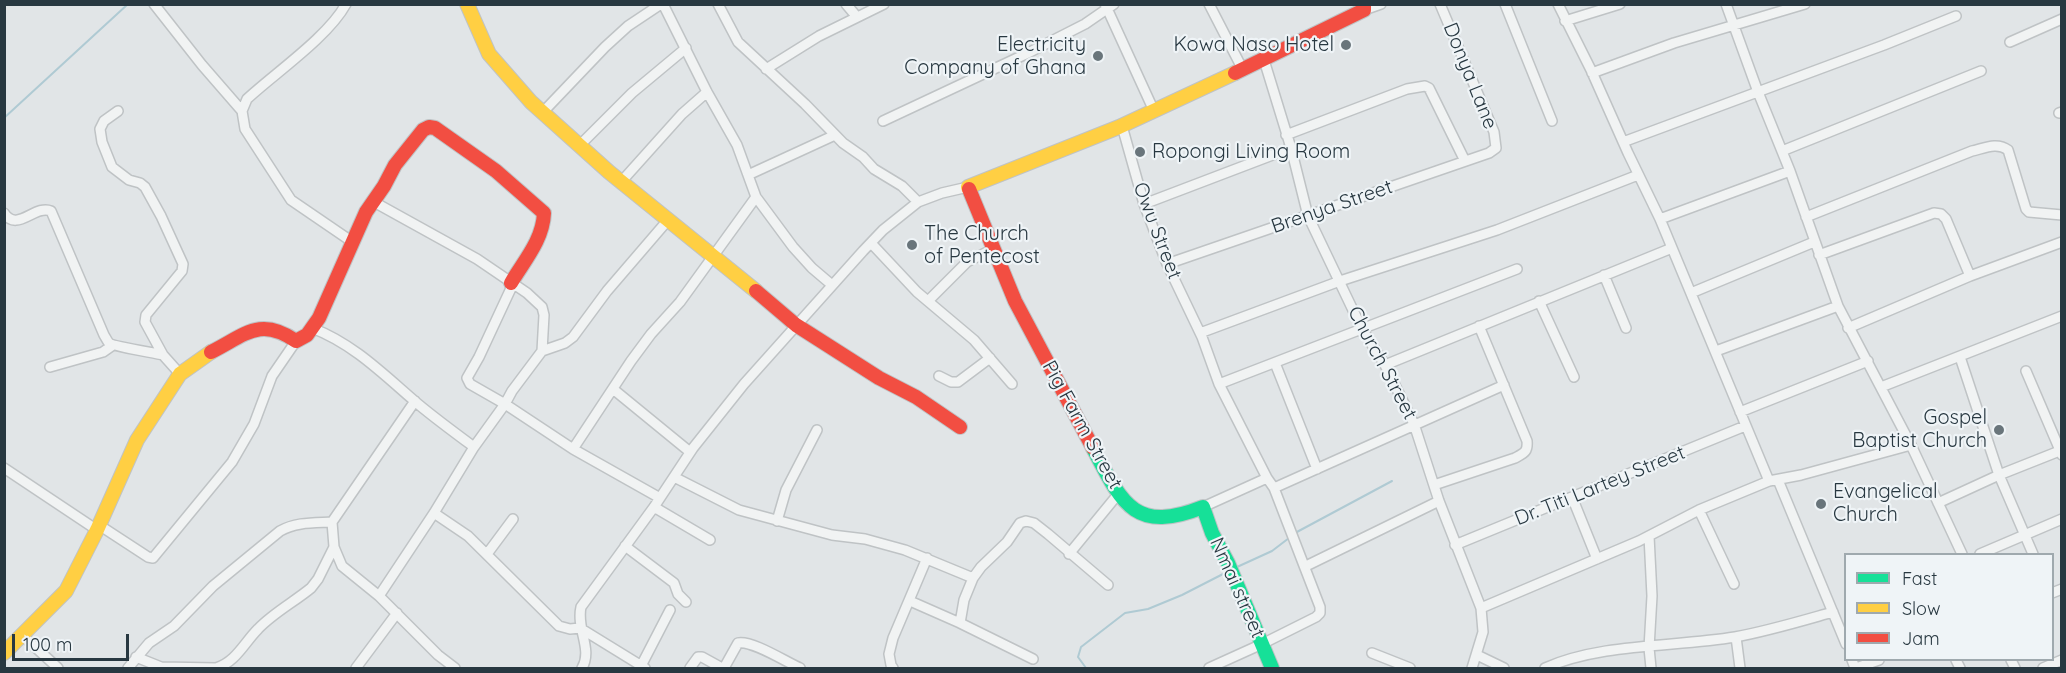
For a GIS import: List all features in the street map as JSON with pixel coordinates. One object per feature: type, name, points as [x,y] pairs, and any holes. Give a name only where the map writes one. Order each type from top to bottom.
[{"type":"street","points":[[154,4],[242,111],[245,129],[291,200],[351,241]]},
{"type":"street","points":[[242,111],[247,99],[333,22],[346,4]]},
{"type":"street","points":[[466,4],[489,54],[511,81],[621,182],[714,255],[796,325],[960,427]]},
{"type":"street","points":[[543,112],[628,26],[662,4],[736,145],[756,197],[793,247],[832,285]]},
{"type":"street","points":[[718,4],[738,42],[806,104],[835,135],[874,169],[902,186],[918,202]]},
{"type":"street","points":[[846,4],[857,17]]},
{"type":"street","points":[[766,69],[819,36],[884,4]]},
{"type":"street","points":[[1209,4],[1243,70]]},
{"type":"street","points":[[582,669],[586,661],[586,650],[580,628],[581,607],[654,507],[690,452],[744,384],[883,230],[918,202],[1040,161],[1243,70],[1364,7],[1382,4]]},
{"type":"street","name":"Donya Lane","points":[[1440,4],[1494,132],[1496,148]]},
{"type":"street","points":[[1505,4],[1552,121]]},
{"type":"street","points":[[1557,4],[1660,219],[1745,426],[1774,480],[1844,641]]},
{"type":"street","points":[[1565,21],[1620,4]]},
{"type":"street","points":[[1726,4],[1790,171],[1838,306],[1911,445],[1961,553]]},
{"type":"street","points":[[1592,73],[1674,43],[1805,5]]},
{"type":"street","points":[[883,121],[1085,24],[1108,6],[1154,111]]},
{"type":"street","points":[[1623,142],[1956,16]]},
{"type":"street","points":[[2010,42],[2061,19]]},
{"type":"street","points":[[580,145],[632,93],[686,48]]},
{"type":"street","name":"Church Street","points":[[1264,60],[1291,148],[1308,216],[1362,329],[1385,365],[1414,424],[1439,501],[1480,608],[1483,632],[1472,669]]},
{"type":"street","points":[[1782,151],[1981,71]]},
{"type":"street","points":[[1286,135],[1407,89],[1425,86],[1429,88],[1466,161]]},
{"type":"street","points":[[621,182],[682,114],[707,92]]},
{"type":"street","points":[[118,111],[104,121],[100,129],[102,142],[112,167],[129,180],[145,187],[183,264],[182,271],[146,315],[146,327],[163,355],[180,374]]},
{"type":"street","name":"Owu Street","points":[[1122,126],[1144,204],[1167,264],[1200,333]]},
{"type":"street","points":[[4,468],[98,527],[153,558],[232,462],[254,424],[272,376],[296,341],[302,339],[312,327],[323,309],[351,241],[366,212],[407,149],[423,130],[429,127],[435,128],[496,171],[544,213],[539,239],[512,284],[467,378],[470,384],[573,449],[660,498]]},
{"type":"street","points":[[748,175],[835,135]]},
{"type":"street","points":[[1806,217],[1972,151],[1996,145],[2008,150],[2026,209],[2029,212],[2061,215]]},
{"type":"street","points":[[1144,204],[1291,148]]},
{"type":"street","name":"Brenya Street","points":[[1167,264],[1489,153],[1496,148]]},
{"type":"street","points":[[1660,219],[1790,171]]},
{"type":"street","points":[[1209,669],[1316,617],[1320,613],[1320,607],[1274,488],[1219,384],[1200,333],[1340,281],[1497,230],[1638,175]]},
{"type":"street","name":"Pig Farm Street","points":[[968,187],[1014,298],[1043,357],[1119,493],[1145,516],[1161,519],[1178,517],[1267,478]]},
{"type":"street","points":[[573,449],[651,334],[680,302],[756,197]]},
{"type":"street","points":[[374,202],[477,259],[539,302],[544,315],[542,351],[474,447],[379,596]]},
{"type":"street","points":[[4,213],[9,220],[13,221],[40,210],[51,211],[104,335],[112,345],[163,355]]},
{"type":"street","points":[[1819,255],[1934,213],[1941,214],[1946,219],[1970,276]]},
{"type":"street","points":[[542,351],[565,343],[573,337],[607,291],[668,220]]},
{"type":"street","points":[[1691,293],[1814,242]]},
{"type":"street","points":[[1848,327],[1970,276],[2061,242]]},
{"type":"street","points":[[871,243],[917,292],[952,320],[1012,384]]},
{"type":"street","points":[[1385,365],[1672,248]]},
{"type":"street","points":[[928,301],[967,262],[993,249]]},
{"type":"street","points":[[1219,384],[1517,269]]},
{"type":"street","points":[[1604,275],[1626,328]]},
{"type":"street","points":[[1539,301],[1575,377]]},
{"type":"street","points":[[1716,351],[1838,306]]},
{"type":"street","points":[[1881,387],[2061,316]]},
{"type":"street","points":[[1434,485],[1525,453],[1528,448],[1479,326]]},
{"type":"street","points":[[312,327],[349,346],[474,447]]},
{"type":"street","points":[[4,653],[66,591],[137,440],[180,374],[208,353],[256,329],[274,328],[296,341]]},
{"type":"street","points":[[50,367],[103,352],[112,345]]},
{"type":"street","points":[[1960,357],[1999,475],[2032,553]]},
{"type":"street","points":[[939,376],[951,382],[958,382],[990,358]]},
{"type":"street","points":[[1740,412],[1868,361]]},
{"type":"street","points":[[1275,363],[1317,469]]},
{"type":"street","points":[[1938,503],[1999,475],[2061,452],[2026,371]]},
{"type":"street","points":[[1274,488],[1504,385]]},
{"type":"street","points":[[613,389],[690,452]]},
{"type":"street","points":[[415,401],[332,522],[334,547],[342,566],[379,596],[455,669]]},
{"type":"street","name":"Dr. Titi Lartey Street","points":[[1455,544],[1745,426]]},
{"type":"street","points":[[777,521],[786,490],[817,430]]},
{"type":"street","points":[[1480,608],[1649,536],[1699,510],[1774,480],[1801,476],[1911,445]]},
{"type":"street","points":[[674,477],[739,510],[832,535],[865,539],[904,550],[973,578]]},
{"type":"street","points":[[1069,554],[1119,493]]},
{"type":"street","points":[[1572,497],[1597,559]]},
{"type":"street","points":[[1306,566],[1439,501]]},
{"type":"street","points":[[654,507],[710,540]]},
{"type":"street","name":"Nmai street","points":[[1203,507],[1212,533],[1228,563],[1272,669]]},
{"type":"street","points":[[1699,510],[1734,584]]},
{"type":"street","points":[[434,513],[468,536],[559,626],[566,629],[580,628],[643,667],[670,610]]},
{"type":"street","points":[[487,554],[513,519]]},
{"type":"street","points":[[1985,553],[2061,519]]},
{"type":"street","points":[[960,623],[964,600],[973,578],[1007,542],[1020,524],[1026,521],[1041,529],[1108,585]]},
{"type":"street","points":[[128,669],[149,643],[174,626],[213,586],[280,531],[301,523],[332,522]]},
{"type":"street","points":[[1649,536],[1652,596],[1649,648],[1651,669]]},
{"type":"street","points":[[626,546],[674,583],[678,594],[686,602]]},
{"type":"street","points":[[136,657],[161,667],[216,668],[225,665],[257,630],[311,588],[334,547]]},
{"type":"street","points":[[893,669],[889,654],[893,638],[927,558]]},
{"type":"street","points":[[910,601],[1033,660]]},
{"type":"street","points":[[1545,669],[1589,655],[1736,637],[1833,612]]},
{"type":"street","points":[[356,669],[397,613]]},
{"type":"street","points":[[23,636],[58,669]]},
{"type":"street","points":[[1736,637],[1740,669]]},
{"type":"street","points":[[690,669],[698,657],[723,669],[738,643],[741,642],[752,645],[800,669]]},
{"type":"street","points":[[1372,653],[1410,669]]},
{"type":"street","points":[[1476,655],[1504,669]]},
{"type":"street","points":[[2043,669],[2061,660]]},
{"type":"street","points":[[1856,669],[1876,661]]},
{"type":"waterway","points":[[4,118],[128,4]]},
{"type":"waterway","points":[[1295,533],[1392,481]]},
{"type":"waterway","points":[[1237,567],[1272,551],[1289,538]]},
{"type":"waterway","points":[[1086,668],[1078,657],[1081,647],[1125,613],[1148,609],[1223,574]]},
{"type":"traffic: fast","points":[[1093,448],[1113,485],[1133,509],[1146,515],[1161,517],[1180,515],[1203,507],[1212,533],[1228,563],[1272,668]]},
{"type":"traffic: slow","points":[[467,4],[489,54],[531,102],[609,172],[756,291]]},
{"type":"traffic: slow","points":[[969,189],[968,187],[1119,127],[1235,73]]},
{"type":"traffic: slow","points":[[4,653],[66,591],[97,530],[137,440],[180,374],[211,352]]},
{"type":"traffic: jam","points":[[1235,73],[1364,10],[1364,4]]},
{"type":"traffic: jam","points":[[211,352],[243,334],[262,329],[272,330],[296,341],[307,335],[319,318],[366,212],[395,165],[423,130],[429,127],[435,128],[496,171],[544,213],[537,241],[511,283]]},
{"type":"traffic: jam","points":[[969,189],[1015,301],[1093,448]]},
{"type":"traffic: jam","points":[[756,291],[796,325],[879,378],[916,397],[960,427]]},
{"type":"place","name":"Kowa Naso Hotel","points":[[1346,45]]},
{"type":"place","name":"Electricity Company of Ghana","points":[[1098,56]]},
{"type":"place","name":"Ropongi Living Room","points":[[1140,152]]},
{"type":"place","name":"The Church of Pentecost","points":[[912,245]]},
{"type":"place","name":"Gospel Baptist Church","points":[[1999,430]]},
{"type":"place","name":"Evangelical Church","points":[[1821,504]]}]
